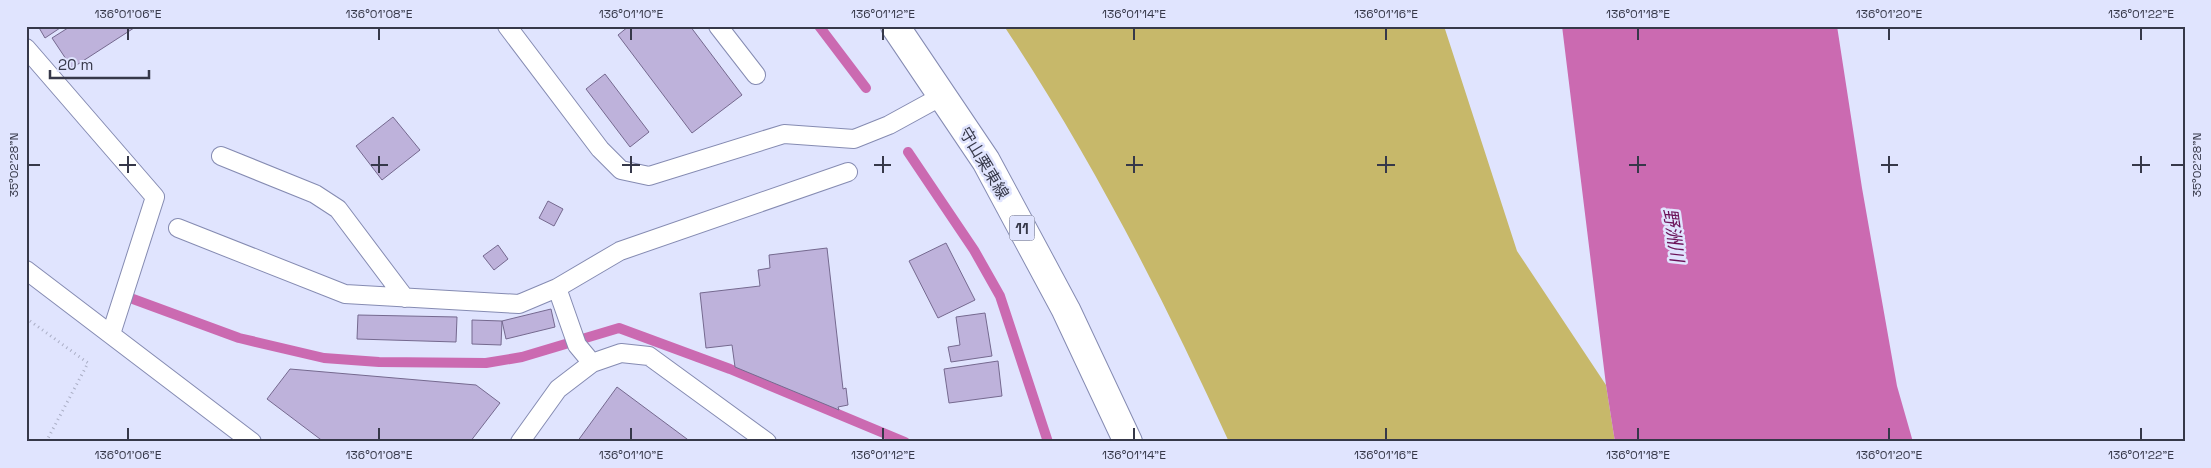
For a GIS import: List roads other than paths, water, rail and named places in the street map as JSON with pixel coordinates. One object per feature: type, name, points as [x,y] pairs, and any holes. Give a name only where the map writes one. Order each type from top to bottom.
[{"type":"main road","name":"守山栗東線","points":[[895,26],[990,170],[1066,310],[1128,442]]},
{"type":"lane","points":[[507,26],[600,149],[621,170],[649,176],[784,134],[854,139],[889,124],[942,96]]},
{"type":"lane","points":[[718,26],[756,75]]},
{"type":"lane","points":[[26,48],[155,197],[111,334]]},
{"type":"lane","points":[[221,156],[315,194],[338,209],[405,298]]},
{"type":"lane","points":[[178,228],[345,294],[519,304],[556,288],[620,251],[848,172]]},
{"type":"lane","points":[[26,270],[252,442]]},
{"type":"lane","points":[[556,288],[575,340],[592,363]]},
{"type":"lane","points":[[520,442],[558,390],[592,363],[621,353],[649,356],[767,442]]},
{"type":"water","name":"野洲川","points":[[1562,26],[1837,26],[1862,188],[1897,386],[1913,442],[1615,442],[1606,385]]},
{"type":"waterway","points":[[819,26],[866,88]]},
{"type":"waterway","points":[[908,152],[974,250],[1000,296],[1048,442]]},
{"type":"waterway","points":[[133,299],[239,338],[324,358],[379,362],[486,363],[522,357],[619,328],[730,369],[905,442]]}]
